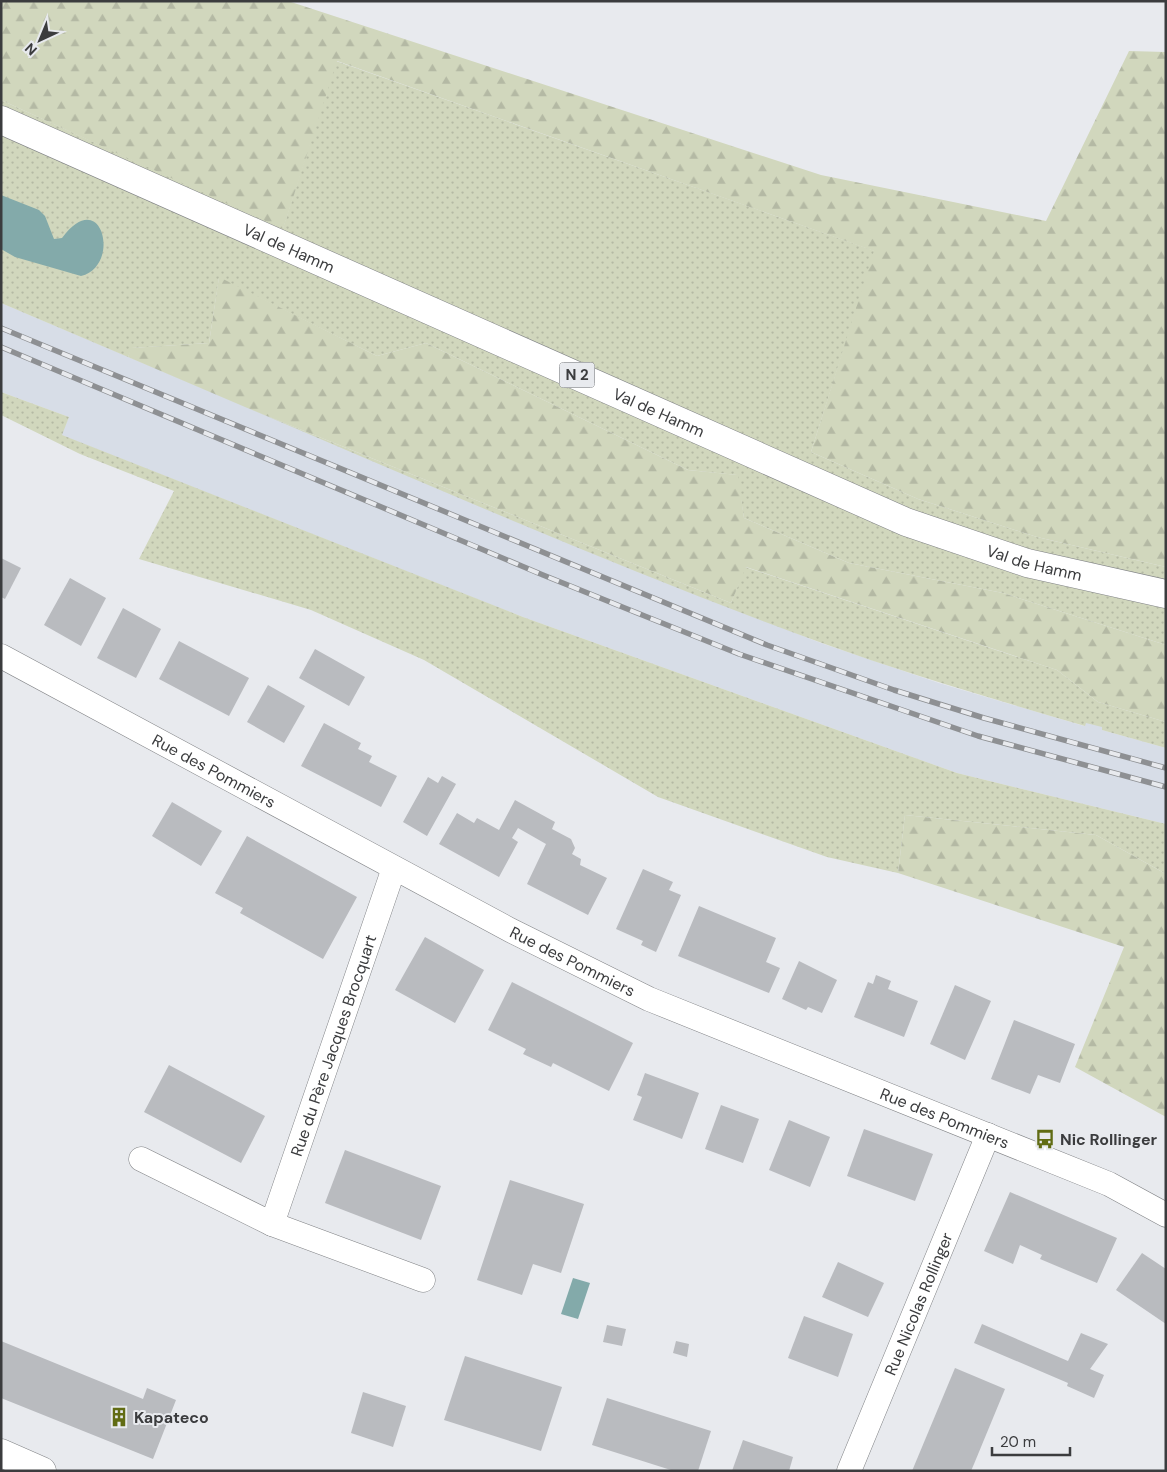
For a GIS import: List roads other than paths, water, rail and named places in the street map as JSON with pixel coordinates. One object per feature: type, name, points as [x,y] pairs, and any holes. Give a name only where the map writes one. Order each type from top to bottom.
[{"type":"main road","name":"Val de Hamm","points":[[1,120],[906,522],[1028,563],[1166,594]]},
{"type":"main road","points":[[1,1453],[42,1471]]},
{"type":"street","name":"Rue des Pommiers","points":[[1,656],[510,930],[649,999],[1109,1184],[1166,1215]]},
{"type":"street","name":"Rue du Père Jacques Brocquart","points":[[272,1224],[394,868]]},
{"type":"street","name":"Rue Nicolas Rollinger","points":[[849,1471],[988,1135]]},
{"type":"street","points":[[141,1159],[272,1224],[423,1280]]},
{"type":"water","points":[[1,195],[39,210],[45,216],[54,239],[62,238],[76,224],[88,220],[96,224],[102,233],[104,245],[101,258],[94,269],[81,276],[15,257],[1,249]]},
{"type":"water","points":[[573,1278],[590,1283],[578,1319],[561,1314]]},
{"type":"railway","points":[[1,328],[767,645],[894,690],[984,718],[1166,768]]},
{"type":"railway","points":[[1,347],[543,575],[739,654],[978,736],[1166,787]]},
{"type":"place","name":"Nic Rollinger","points":[[1045,1139]]},
{"type":"place","name":"Kapateco","points":[[119,1417]]}]
